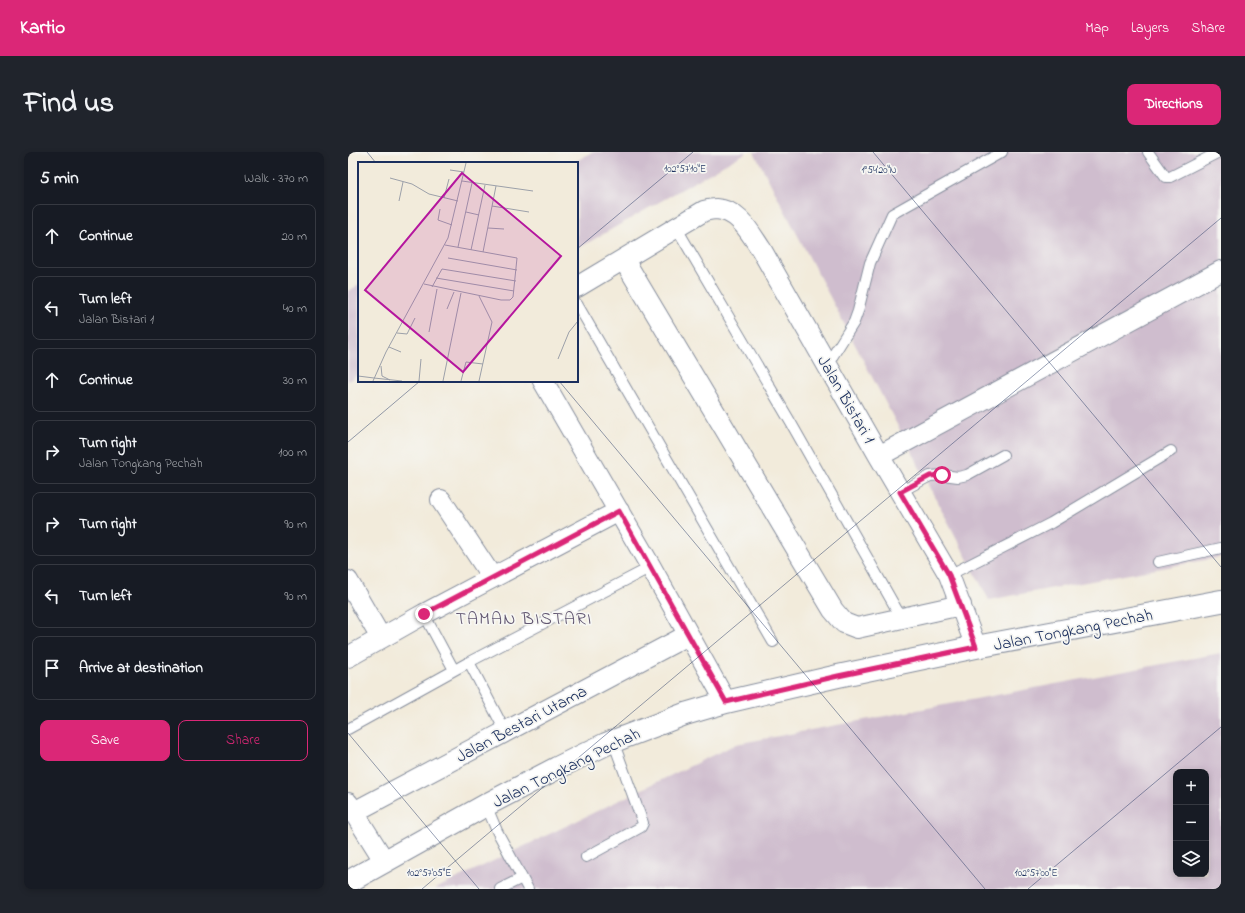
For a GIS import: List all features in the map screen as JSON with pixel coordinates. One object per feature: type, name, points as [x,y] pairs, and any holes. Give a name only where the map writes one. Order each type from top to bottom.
[{"type":"main road","name":"Jalan Tongkang Pechah","points":[[348,882],[486,805],[613,741],[684,714],[726,702],[830,678],[976,647],[1221,601]]},
{"type":"street","name":"Jalan Bistari 1","points":[[578,285],[624,260],[704,210],[716,209],[730,212],[744,224],[761,249],[949,575],[976,647]]},
{"type":"street","points":[[624,260],[833,610],[844,623],[857,628],[961,605]]},
{"type":"street","points":[[879,456],[1221,271]]},
{"type":"street","points":[[544,382],[651,567],[726,702]]},
{"type":"street","points":[[441,500],[492,577]]},
{"type":"street","points":[[348,656],[492,577],[619,511]]},
{"type":"street","points":[[348,581],[381,638]]},
{"type":"street","name":"Jalan Bestari Utama","points":[[351,808],[505,731],[688,635]]},
{"type":"street","points":[[351,808],[385,862]]},
{"type":"lane","points":[[827,365],[854,322],[870,263],[892,214],[1002,152]]},
{"type":"lane","points":[[1148,152],[1166,177],[1170,177],[1219,152]]},
{"type":"lane","points":[[676,227],[791,423],[902,619]]},
{"type":"lane","points":[[578,306],[773,642]]},
{"type":"lane","points":[[949,575],[1051,523],[1171,451]]},
{"type":"lane","points":[[900,492],[930,476],[942,475],[958,478],[967,476],[1003,455]]},
{"type":"lane","points":[[1158,562],[1221,548]]},
{"type":"lane","points":[[348,729],[454,670],[651,567]]},
{"type":"lane","points":[[424,614],[454,670]]},
{"type":"lane","points":[[469,662],[505,731]]},
{"type":"lane","points":[[586,857],[641,827],[643,823],[613,741]]},
{"type":"lane","points":[[486,805],[497,831],[528,889]]},
{"type":"lane","points":[[500,889],[522,878]]},
{"type":"shaded area","points":[[592,152],[747,152],[578,248],[578,162],[575,162]]},
{"type":"shaded area","points":[[754,152],[1221,152],[1221,557],[989,600]]},
{"type":"shaded area","points":[[358,286],[358,375],[348,381],[348,291]]},
{"type":"shaded area","points":[[1221,653],[1221,889],[435,889],[736,744]]},
{"type":"district","name":"TAMAN BISTARI","points":[[524,618]]},
{"type":"route","points":[[424,614],[619,511],[726,702],[838,676],[976,647],[949,575],[900,492],[930,476],[942,475]]}]
